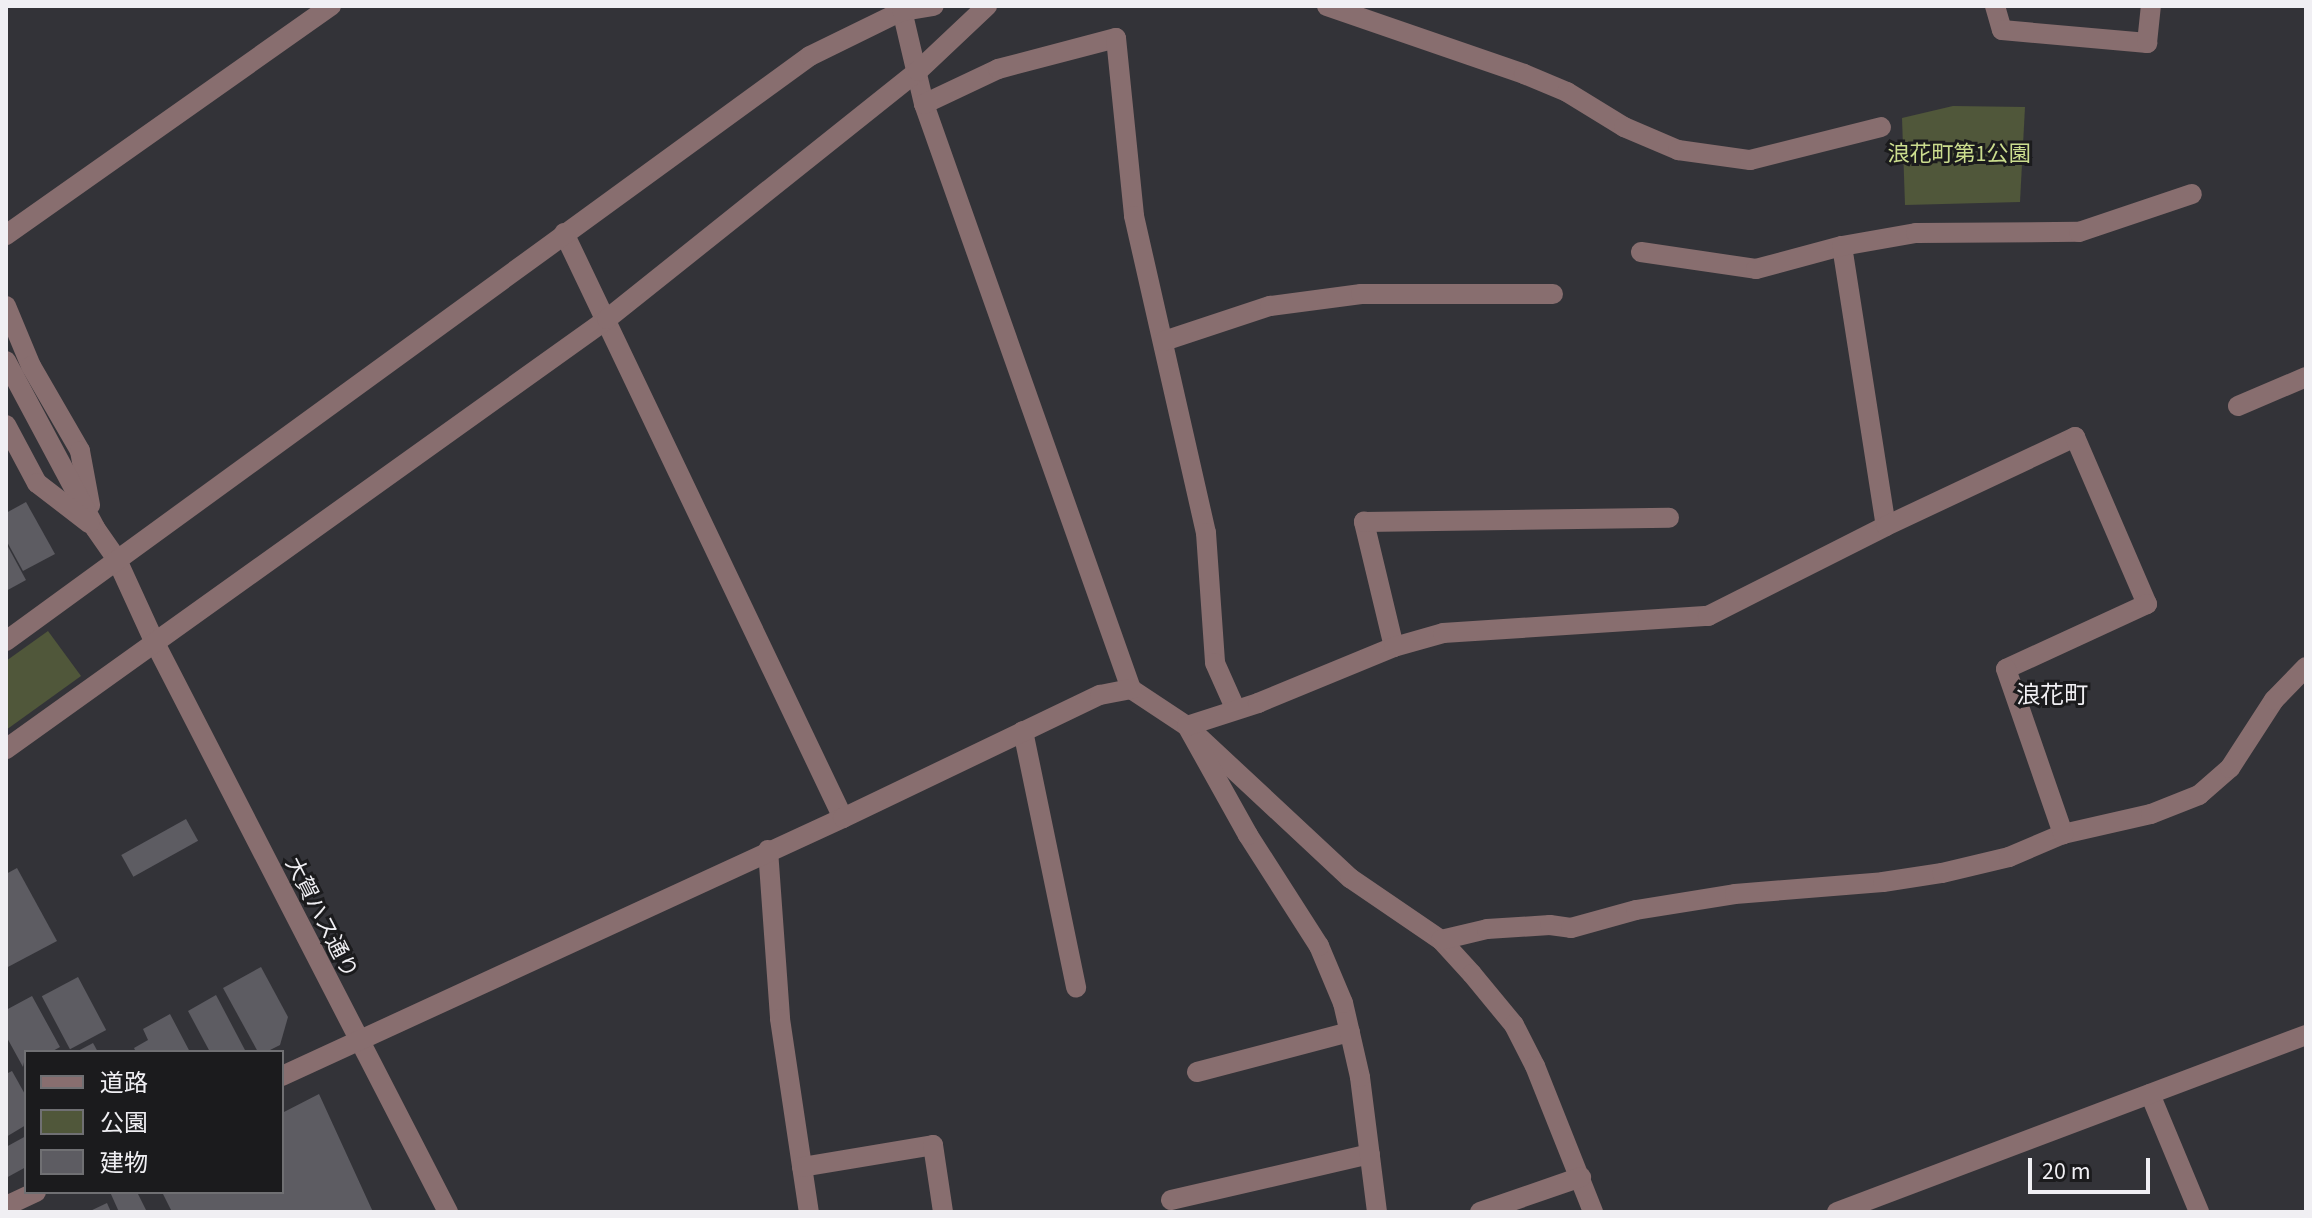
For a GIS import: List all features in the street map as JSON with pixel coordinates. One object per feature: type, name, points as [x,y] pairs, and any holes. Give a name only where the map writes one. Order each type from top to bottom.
[{"type":"street","points":[[6,235],[331,6]]},
{"type":"street","points":[[6,641],[810,56],[901,8],[934,6]]},
{"type":"street","points":[[6,749],[607,319],[918,71],[987,6]]},
{"type":"street","points":[[1327,6],[1524,74],[1567,92],[1624,127],[1678,150],[1750,160],[1881,127]]},
{"type":"street","points":[[1995,6],[2002,30],[2147,43],[2151,6]]},
{"type":"street","points":[[901,8],[924,104],[1131,689],[1187,726],[1350,878],[1441,940],[1514,1025],[1535,1066],[1593,1212]]},
{"type":"street","points":[[924,104],[998,69],[1116,38],[1134,216],[1206,533],[1215,663],[1235,708]]},
{"type":"street","points":[[1641,252],[1756,269],[1842,246],[1916,233],[2079,232],[2192,194]]},
{"type":"street","points":[[564,233],[843,818]]},
{"type":"street","points":[[1842,246],[1886,526]]},
{"type":"street","points":[[1164,341],[1270,306],[1361,294],[1553,294]]},
{"type":"street","points":[[6,306],[31,366],[80,451],[95,528]]},
{"type":"street","points":[[6,361],[95,528]]},
{"type":"street","points":[[2238,406],[2306,377]]},
{"type":"street","points":[[6,425],[37,483],[95,528]]},
{"type":"street","points":[[1187,726],[1258,703],[1394,647],[1443,633],[1708,616],[1886,526],[2075,437],[2147,604],[2006,669],[2063,834]]},
{"type":"street","points":[[1394,647],[1364,522],[1669,518]]},
{"type":"street","name":"大賀ハス通り","points":[[95,528],[117,560],[155,643],[448,1212]]},
{"type":"street","points":[[1441,940],[1487,929],[1550,925],[1571,928],[1636,910],[1735,894],[1883,882],[1942,873],[2009,857],[2063,834],[2151,814],[2199,795],[2230,768],[2274,700],[2306,667]]},
{"type":"street","points":[[284,1075],[843,818],[1100,695],[1131,689]]},
{"type":"street","points":[[1187,726],[1248,835],[1319,946],[1343,1003],[1360,1077],[1377,1212]]},
{"type":"street","points":[[1023,731],[1076,988]]},
{"type":"street","points":[[768,850],[780,1019],[809,1212]]},
{"type":"street","points":[[1197,1072],[1350,1032]]},
{"type":"street","points":[[1837,1212],[2306,1035]]},
{"type":"street","points":[[2150,1094],[2199,1212]]},
{"type":"street","points":[[802,1167],[933,1145],[943,1212]]},
{"type":"street","points":[[1171,1200],[1370,1154]]},
{"type":"street","points":[[1480,1212],[1581,1177]]},
{"type":"street","points":[[15,1206],[33,1194]]},
{"type":"green space","name":"浪花町第1公園","points":[[1953,106],[2025,107],[2020,202],[1905,205],[1902,118]]},
{"type":"green space","points":[[48,631],[81,676],[6,730],[6,661]]},
{"type":"building","points":[[26,502],[55,554],[23,571],[6,540],[6,513]]},
{"type":"building","points":[[6,543],[26,580],[6,591]]},
{"type":"building","points":[[186,819],[198,841],[133,877],[121,855]]},
{"type":"building","points":[[17,868],[57,941],[6,968],[6,874]]},
{"type":"building","points":[[261,967],[288,1017],[280,1045],[270,1050],[257,1050],[223,988]]},
{"type":"building","points":[[78,977],[106,1030],[70,1049],[42,996]]},
{"type":"building","points":[[216,995],[245,1050],[209,1050],[188,1011]]},
{"type":"building","points":[[32,996],[60,1047],[55,1050],[24,1050],[23,1067],[6,1036],[6,1010]]},
{"type":"building","points":[[170,1014],[189,1050],[135,1050],[148,1040],[143,1029]]},
{"type":"building","points":[[93,1043],[97,1050],[80,1050]]},
{"type":"building","points":[[12,1071],[24,1092],[24,1126],[6,1137],[6,1074]]},
{"type":"building","points":[[319,1094],[373,1212],[172,1212],[163,1194],[284,1194],[284,1112]]},
{"type":"building","points":[[24,1137],[24,1168],[6,1178],[6,1147]]},
{"type":"building","points":[[111,1194],[138,1194],[147,1212],[119,1212]]},
{"type":"building","points":[[107,1203],[111,1212],[88,1212]]},
{"type":"district","name":"浪花町","points":[[2052,696]]}]
